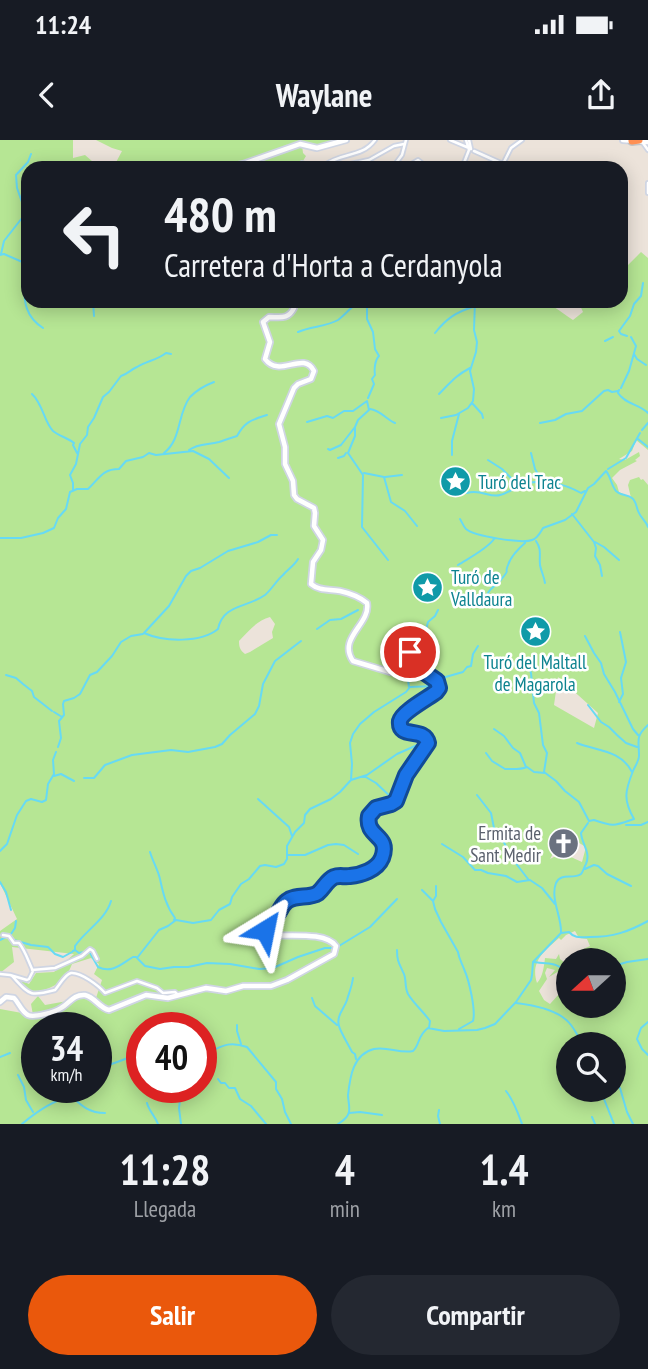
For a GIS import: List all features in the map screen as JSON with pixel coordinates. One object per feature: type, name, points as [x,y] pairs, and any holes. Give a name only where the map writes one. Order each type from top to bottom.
[{"type":"highway","points":[[632,141],[640,141]]},
{"type":"street","points":[[251,161],[300,144],[317,148],[346,140]]},
{"type":"street","points":[[333,161],[367,150],[375,140]]},
{"type":"street","points":[[450,140],[497,161]]},
{"type":"street","points":[[466,161],[471,149],[468,140]]},
{"type":"street","points":[[504,161],[511,148],[522,140]]},
{"type":"street","points":[[623,140],[632,141]]},
{"type":"street","points":[[640,141],[648,142]]},
{"type":"street","points":[[640,141],[648,149]]},
{"type":"street","points":[[360,161],[405,142]]},
{"type":"street","points":[[397,161],[402,156],[405,142]]},
{"type":"street","points":[[648,183],[648,193]]},
{"type":"street","points":[[0,1002],[5,998],[14,998],[25,1013],[35,1017],[61,1009],[71,999],[80,995],[88,996],[109,1010],[144,995],[167,998],[206,988],[226,991],[246,986],[271,986],[287,980],[335,953],[337,946],[313,936],[271,936],[266,932],[266,926],[289,900],[320,892],[334,877],[362,873],[379,863],[382,858],[384,845],[370,828],[369,816],[376,808],[396,801],[406,775],[428,743],[424,735],[403,730],[400,725],[401,718],[437,691],[439,686],[436,680],[421,670],[412,653],[404,654],[395,669],[390,672],[353,661],[349,654],[349,643],[366,615],[368,603],[350,594],[317,588],[311,584],[313,561],[321,550],[323,540],[314,526],[314,509],[294,495],[293,481],[285,464],[285,447],[279,424],[294,388],[311,379],[314,371],[305,363],[281,367],[268,363],[265,358],[269,340],[264,320],[268,317],[282,318],[294,308]]},
{"type":"street","points":[[0,974],[25,980],[29,979],[32,970],[27,953],[19,943],[14,943],[9,936],[3,934]]},
{"type":"street","points":[[32,970],[61,966],[90,949],[97,959]]},
{"type":"street","points":[[12,976],[31,994],[55,990],[67,974],[72,973],[88,979],[105,993],[137,981],[163,993],[175,992],[178,995]]},
{"type":"green space","points":[[0,140],[73,140],[73,158],[85,155],[92,161],[21,161],[21,308],[555,308],[573,320],[583,312],[581,308],[628,308],[628,265],[641,252],[648,258],[648,450],[636,440],[632,451],[619,459],[625,460],[639,452],[640,456],[635,460],[637,461],[620,470],[612,478],[619,492],[631,498],[628,485],[630,480],[639,477],[648,485],[648,1124],[0,1124],[0,1009],[21,1013],[21,1103],[112,1103],[112,1012],[32,1012],[31,1004],[38,996],[45,1005],[84,998],[95,1001],[102,980],[94,974],[99,964],[91,958],[72,964],[65,977],[54,986],[27,992],[15,978],[29,984],[36,973],[54,972],[74,954],[12,947],[14,962],[0,973],[0,931],[17,919],[0,883]],"holes":[[[270,617],[275,624],[273,638],[245,654],[240,648],[239,641],[261,621]],[[558,677],[598,713],[594,728],[554,705]],[[574,835],[574,840],[586,847],[582,862],[563,855],[550,859],[561,839]]]},
{"type":"green space","points":[[96,140],[341,140],[321,145],[301,141],[248,161],[117,161],[122,151]]},
{"type":"green space","points":[[302,145],[306,156],[303,161],[253,161]]},
{"type":"waterway","points":[[28,161],[31,154]]},
{"type":"waterway","points":[[21,170],[16,175],[21,199]]},
{"type":"waterway","points":[[1,254],[4,241],[21,219]]},
{"type":"waterway","points":[[0,255],[4,254],[21,261]]},
{"type":"waterway","points":[[627,336],[619,331],[641,296],[643,283]]},
{"type":"waterway","points":[[27,308],[29,314],[43,328]]},
{"type":"waterway","points":[[93,308],[94,316]]},
{"type":"waterway","points":[[298,332],[338,320],[352,308]]},
{"type":"waterway","points":[[367,308],[367,319],[379,356],[372,379],[374,384],[368,398]]},
{"type":"waterway","points":[[435,333],[452,317],[470,308]]},
{"type":"waterway","points":[[441,418],[456,415],[468,408],[473,401],[474,389],[470,371],[477,342],[474,330],[475,308]]},
{"type":"waterway","points":[[605,341],[613,337]]},
{"type":"waterway","points":[[621,388],[636,346],[631,337]]},
{"type":"waterway","points":[[73,491],[70,475],[76,464],[80,444],[87,435],[88,427],[103,397],[121,376],[166,353],[171,354]]},
{"type":"waterway","points":[[634,354],[646,365]]},
{"type":"waterway","points":[[439,394],[470,368]]},
{"type":"waterway","points":[[164,453],[174,441],[190,397],[214,382]]},
{"type":"waterway","points":[[619,390],[618,393],[624,400],[648,413]]},
{"type":"waterway","points":[[540,423],[582,411],[604,391],[618,391]]},
{"type":"waterway","points":[[32,394],[50,427],[55,433],[74,443],[77,453]]},
{"type":"waterway","points":[[307,422],[327,416],[333,418],[344,411],[353,411],[367,401],[369,410],[358,420],[348,453],[363,475],[362,527],[388,560]]},
{"type":"waterway","points":[[472,403],[483,418]]},
{"type":"waterway","points":[[370,409],[395,423]]},
{"type":"waterway","points":[[452,455],[452,441],[459,414]]},
{"type":"waterway","points":[[189,450],[237,436],[249,422],[267,415]]},
{"type":"waterway","points":[[642,430],[648,423]]},
{"type":"waterway","points":[[328,449],[341,445],[355,427]]},
{"type":"waterway","points":[[608,469],[626,458],[640,433]]},
{"type":"waterway","points":[[638,439],[648,447]]},
{"type":"waterway","points":[[0,538],[21,538],[54,528],[66,509],[70,492],[88,489],[105,473],[119,469],[126,461],[149,453],[156,455],[193,451],[209,459],[229,478]]},
{"type":"waterway","points":[[338,458],[346,453]]},
{"type":"waterway","points":[[531,453],[535,469],[542,481]]},
{"type":"waterway","points":[[488,460],[520,484]]},
{"type":"waterway","points":[[460,519],[466,529],[488,537],[532,540],[543,528],[565,520],[576,512],[588,488],[606,471],[616,491],[634,500],[648,527]]},
{"type":"waterway","points":[[364,473],[384,477],[391,502],[405,511],[417,526]]},
{"type":"waterway","points":[[385,477],[402,475]]},
{"type":"waterway","points":[[467,493],[496,496],[521,485],[536,482],[559,484],[581,493],[585,491]]},
{"type":"waterway","points":[[572,514],[594,542],[595,556],[602,576]]},
{"type":"waterway","points":[[144,633],[169,606],[191,571],[228,551],[277,535]]},
{"type":"waterway","points":[[458,565],[494,539]]},
{"type":"waterway","points":[[536,541],[545,583]]},
{"type":"waterway","points":[[595,542],[619,560]]},
{"type":"waterway","points":[[484,603],[490,590],[507,572],[517,550],[525,543]]},
{"type":"waterway","points":[[144,633],[182,640],[211,634],[218,629],[230,611],[265,595],[298,559]]},
{"type":"waterway","points":[[317,629],[330,620],[341,619],[358,610]]},
{"type":"waterway","points":[[417,657],[415,651],[424,637],[428,622],[438,610]]},
{"type":"waterway","points":[[619,702],[623,694],[621,678],[626,662],[620,632]]},
{"type":"waterway","points":[[58,747],[61,738],[59,721],[64,715],[64,701],[80,694],[90,675],[97,672],[121,642],[131,636],[143,634]]},
{"type":"waterway","points":[[585,636],[638,735]]},
{"type":"waterway","points":[[84,778],[94,778],[105,765],[132,755],[171,750],[188,752],[222,744],[255,714],[263,684],[275,661],[301,641]]},
{"type":"waterway","points":[[441,681],[442,678],[463,672],[471,666],[478,646]]},
{"type":"waterway","points":[[409,687],[409,660],[415,660]]},
{"type":"waterway","points":[[527,662],[534,703],[539,713],[543,745],[547,753],[544,772],[579,802],[589,821],[614,825],[634,819],[628,806],[627,790],[639,758],[639,736],[648,725]]},
{"type":"waterway","points":[[6,675],[16,678],[52,711]]},
{"type":"waterway","points":[[351,780],[350,743],[360,724],[410,687],[435,686]]},
{"type":"waterway","points":[[588,705],[601,722],[626,743],[637,747]]},
{"type":"waterway","points":[[54,712],[62,717]]},
{"type":"waterway","points":[[494,729],[520,753],[526,767]]},
{"type":"waterway","points":[[137,958],[159,930],[176,920],[193,923],[211,920],[219,910],[230,904],[241,884],[260,866],[276,867],[284,864],[287,859],[287,846],[304,823],[305,815],[310,809],[331,799],[351,780],[367,775],[397,754],[424,742]]},
{"type":"waterway","points":[[577,743],[615,755],[622,759],[632,772]]},
{"type":"waterway","points":[[0,851],[7,844],[17,815],[26,801],[46,800],[48,784],[54,774],[53,760],[56,752]]},
{"type":"waterway","points":[[486,753],[492,761],[505,769],[527,767],[534,772],[545,773]]},
{"type":"waterway","points":[[54,776],[61,774],[74,781]]},
{"type":"waterway","points":[[364,776],[393,799]]},
{"type":"waterway","points":[[477,795],[491,813],[494,828],[499,832],[511,857],[528,879]]},
{"type":"waterway","points":[[258,799],[289,827],[292,836]]},
{"type":"waterway","points":[[626,825],[648,822]]},
{"type":"waterway","points":[[338,1124],[348,1116],[350,1081],[361,1056],[379,1048],[413,1051],[428,1028],[444,1031],[485,1028],[495,1024],[516,1002],[531,980],[533,962],[561,933],[555,901],[556,883],[561,878],[581,874],[587,856],[581,833],[588,823]]},
{"type":"waterway","points":[[288,855],[305,855],[336,844],[344,845],[358,854]]},
{"type":"waterway","points":[[442,844],[463,857],[475,870],[506,876],[517,882],[530,880],[542,888],[555,904]]},
{"type":"waterway","points":[[150,852],[174,920]]},
{"type":"waterway","points":[[585,869],[598,866],[607,874],[631,886]]},
{"type":"waterway","points":[[0,882],[11,910]]},
{"type":"waterway","points":[[436,886],[433,901],[435,909],[458,952],[473,1003],[473,1021],[459,1029]]},
{"type":"waterway","points":[[422,890],[432,900]]},
{"type":"waterway","points":[[339,946],[370,927],[397,899]]},
{"type":"waterway","points":[[75,949],[79,940],[105,914],[111,901]]},
{"type":"waterway","points":[[11,934],[16,921]]},
{"type":"waterway","points":[[561,933],[569,932],[578,937],[606,936],[627,931],[648,921]]},
{"type":"waterway","points":[[10,935],[14,940],[48,947],[63,957],[72,952]]},
{"type":"waterway","points":[[0,940],[6,937]]},
{"type":"waterway","points":[[138,959],[145,966],[160,969],[207,963],[259,969],[273,968],[298,957],[333,948]]},
{"type":"waterway","points":[[397,950],[408,994],[430,1021],[429,1028]]},
{"type":"waterway","points":[[73,951],[89,951],[98,967],[103,969],[116,967],[136,957]]},
{"type":"waterway","points":[[626,962],[648,959]]},
{"type":"waterway","points":[[534,962],[556,965]]},
{"type":"waterway","points":[[353,978],[338,1022],[356,1059]]},
{"type":"waterway","points":[[312,998],[315,1006],[337,1025]]},
{"type":"waterway","points":[[516,1003],[553,1012],[566,1020],[576,1032]]},
{"type":"waterway","points":[[648,1022],[641,1028],[637,1039],[648,1055]]},
{"type":"waterway","points":[[237,1025],[241,1044]]},
{"type":"waterway","points":[[217,1049],[228,1045],[247,1047],[276,1082],[276,1089],[291,1124]]},
{"type":"waterway","points":[[0,1057],[10,1053]]},
{"type":"waterway","points":[[112,1064],[126,1059]]},
{"type":"waterway","points":[[18,1075],[33,1112]]},
{"type":"waterway","points":[[218,1079],[229,1088],[235,1088],[240,1099],[251,1106],[266,1124]]},
{"type":"waterway","points":[[506,1091],[522,1124]]},
{"type":"waterway","points":[[605,1102],[614,1124]]},
{"type":"waterway","points":[[624,1102],[633,1124]]},
{"type":"waterway","points":[[22,1124],[53,1103]]},
{"type":"waterway","points":[[79,1103],[90,1110],[105,1113]]},
{"type":"waterway","points":[[147,1103],[158,1124]]},
{"type":"waterway","points":[[180,1103],[181,1124]]},
{"type":"waterway","points":[[439,1110],[440,1124]]},
{"type":"waterway","points":[[349,1113],[382,1115]]},
{"type":"waterway","points":[[592,1117],[595,1124]]},
{"type":"place","name":"Turó del Trac","points":[[455,482]]},
{"type":"place","name":"Turó de Valldaura","points":[[428,588]]},
{"type":"place","name":"Turó del Maltall de Magarola","points":[[535,631]]},
{"type":"place","name":"Ermita de Sant Medir","points":[[564,844]]},
{"type":"route","points":[[265,930],[284,903],[320,892],[334,877],[367,872],[380,861],[384,845],[370,828],[369,816],[376,808],[396,801],[406,775],[428,743],[424,735],[403,730],[400,725],[401,718],[439,688],[437,681],[421,670],[414,654],[410,652]]}]
